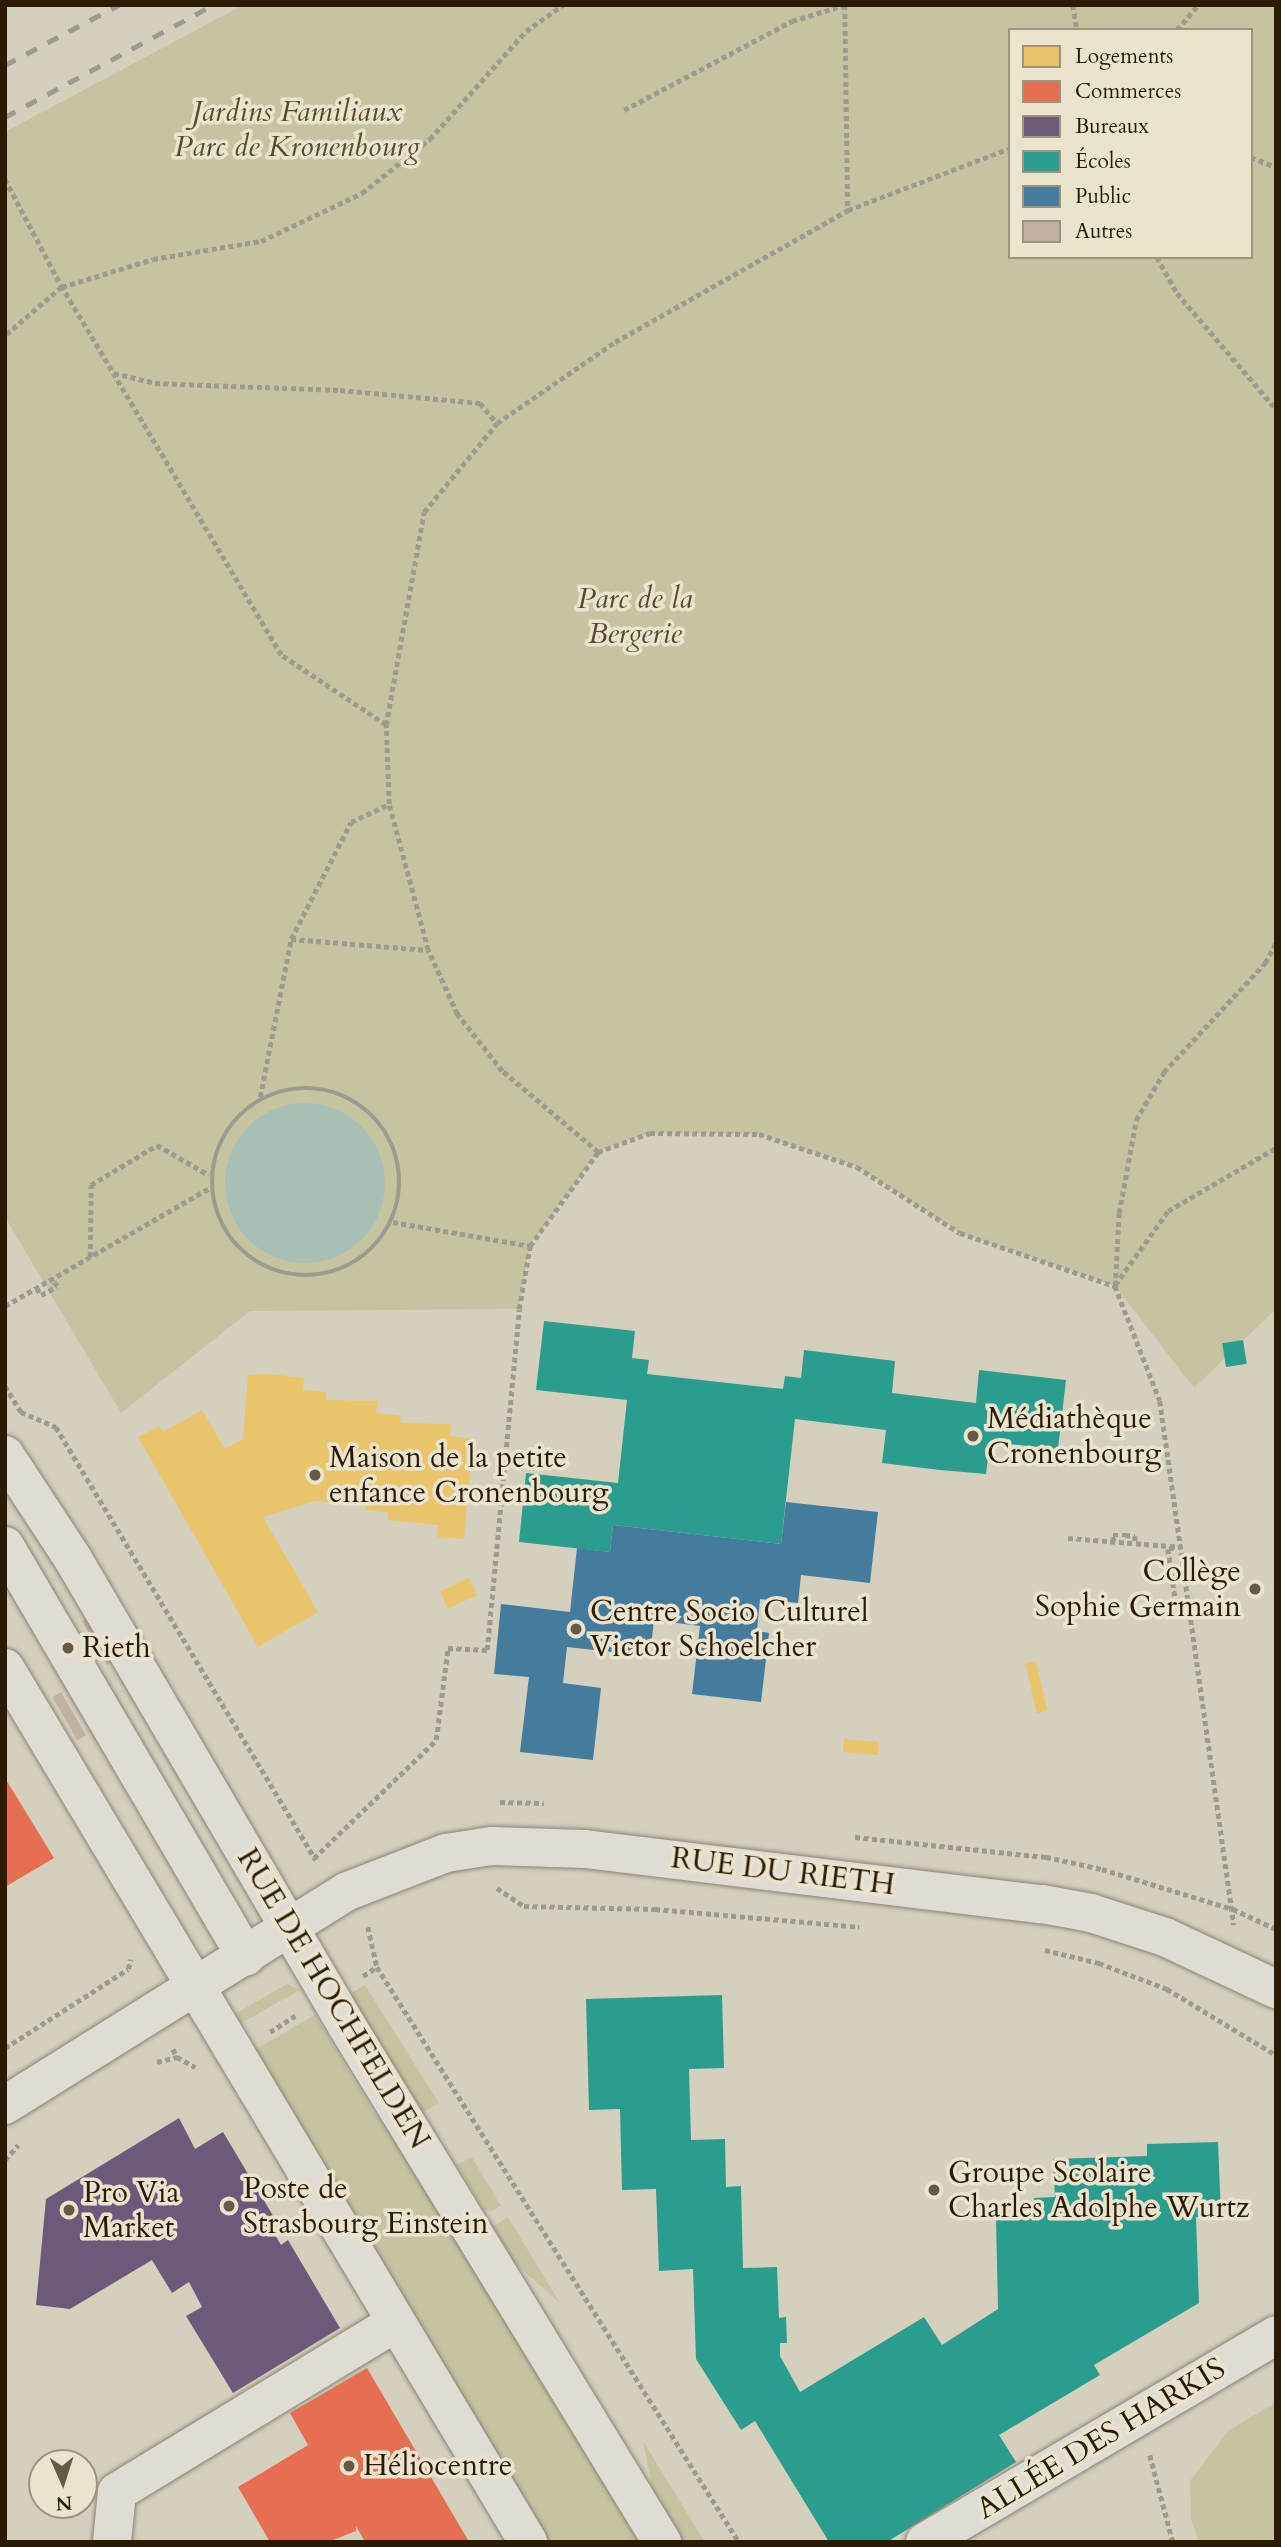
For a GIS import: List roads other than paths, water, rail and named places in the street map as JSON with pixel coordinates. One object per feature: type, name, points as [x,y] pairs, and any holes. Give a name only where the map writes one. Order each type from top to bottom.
[{"type":"street","name":"RUE DE HOCHFELDEN","points":[[5,1455],[73,1559],[401,2116],[662,2542]]},
{"type":"street","points":[[5,1546],[246,1956]]},
{"type":"street","points":[[5,1668],[528,2542]]},
{"type":"street","name":"RUE DU RIETH","points":[[5,2105],[364,1883],[433,1857],[492,1846],[537,1847],[1042,1904],[1091,1913],[1166,1937],[1235,1967],[1276,1989]]},
{"type":"street","points":[[112,2542],[117,2492],[395,2323]]},
{"type":"street","name":"ALLÉE DES HARKIS","points":[[925,2542],[1276,2335]]},
{"type":"railway","points":[[5,65],[119,5]]},
{"type":"railway","points":[[5,117],[213,5]]},
{"type":"place","name":"Médiathèque Cronenbourg","points":[[973,1436]]},
{"type":"place","name":"Maison de la petite enfance Cronenbourg","points":[[315,1475]]},
{"type":"place","name":"Collège Sophie Germain","points":[[1255,1589]]},
{"type":"place","name":"Centre Socio Culturel Victor Schoelcher","points":[[576,1629]]},
{"type":"place","name":"Rieth","points":[[68,1648]]},
{"type":"place","name":"Groupe Scolaire Charles Adolphe Wurtz","points":[[934,2190]]},
{"type":"place","name":"Poste de Strasbourg Einstein","points":[[229,2206]]},
{"type":"place","name":"Pro Via Market","points":[[69,2210]]},
{"type":"place","name":"Héliocentre","points":[[349,2466]]},
{"type":"park label","name":"Jardins Familiaux Parc de Kronenbourg","points":[[297,129]]},
{"type":"park label","name":"Parc de la Bergerie","points":[[635,616]]}]
